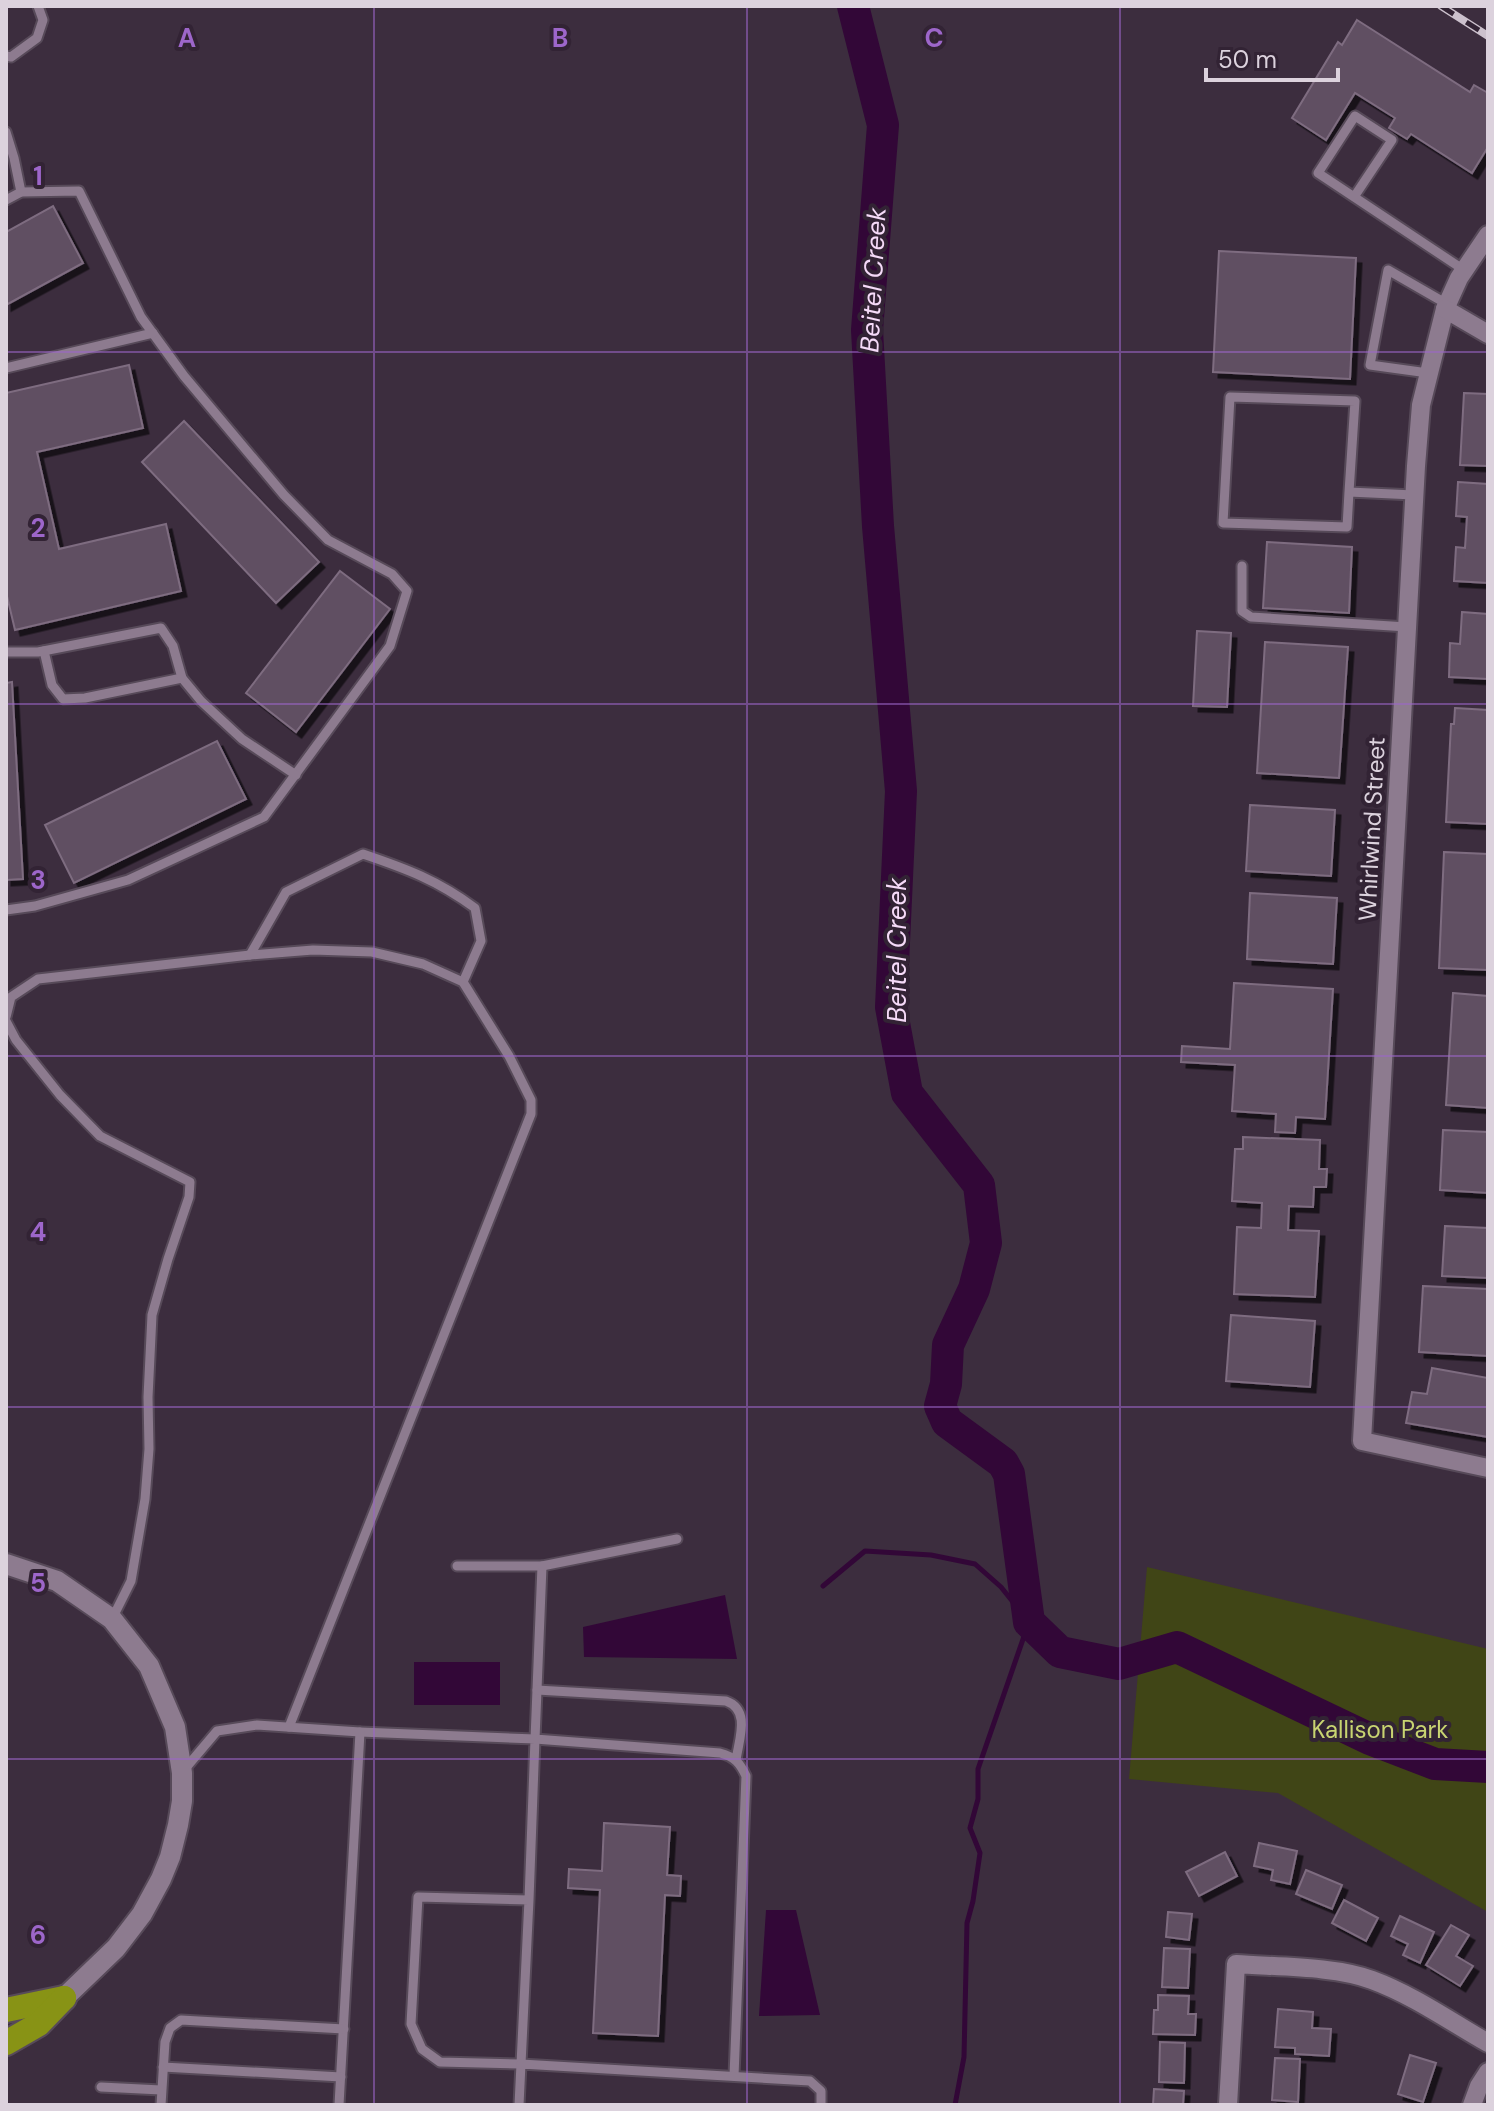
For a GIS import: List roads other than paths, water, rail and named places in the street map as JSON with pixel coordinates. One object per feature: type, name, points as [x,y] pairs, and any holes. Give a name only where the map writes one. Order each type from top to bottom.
[{"type":"highway","points":[[6,2010],[64,1998]]},
{"type":"highway","points":[[6,2043],[39,2024],[64,1998]]},
{"type":"street","name":"Whirlwind Street","points":[[1488,235],[1464,270],[1446,307],[1421,405],[1362,1441],[1488,1468]]},
{"type":"street","points":[[1446,307],[1488,334]]},
{"type":"street","points":[[6,1564],[57,1581],[112,1619],[149,1666],[175,1727],[182,1773],[178,1825],[161,1879],[142,1914],[116,1948],[64,1998]]},
{"type":"street","points":[[1228,2105],[1236,1964],[1342,1972],[1371,1979],[1488,2043]]},
{"type":"street","points":[[1472,2105],[1488,2072]]},
{"type":"lane","points":[[6,56],[11,57],[37,38],[43,20],[38,6]]},
{"type":"lane","points":[[1354,197],[1392,140],[1355,116],[1318,173],[1354,197],[1464,270]]},
{"type":"lane","points":[[6,132],[21,192]]},
{"type":"lane","points":[[6,200],[21,192],[79,191],[141,317],[184,376],[284,495],[328,540],[392,574],[407,591],[390,646],[264,817],[128,880],[35,906],[6,910]]},
{"type":"lane","points":[[1428,373],[1370,365],[1388,270],[1446,307]]},
{"type":"lane","points":[[6,368],[153,333]]},
{"type":"lane","points":[[1230,397],[1355,401],[1349,492],[1347,527],[1223,523],[1230,397]]},
{"type":"lane","points":[[1349,492],[1414,495]]},
{"type":"lane","points":[[1242,566],[1242,611],[1251,617],[1407,627]]},
{"type":"lane","points":[[6,652],[44,651],[161,628],[173,646],[182,678],[201,701],[242,739],[296,775]]},
{"type":"lane","points":[[44,651],[52,685],[63,699],[85,698],[182,678]]},
{"type":"lane","points":[[250,955],[286,892],[363,854],[412,870],[453,891],[475,908],[481,941],[463,982]]},
{"type":"lane","points":[[112,1619],[131,1581],[145,1499],[152,1315],[189,1197],[190,1182],[100,1136],[60,1095],[16,1040],[6,1019],[11,997],[38,979],[313,950],[372,952],[423,964],[463,982],[509,1056],[531,1100],[531,1114],[289,1727]]},
{"type":"lane","points":[[457,1566],[542,1566],[677,1539]]},
{"type":"lane","points":[[519,2105],[542,1566]]},
{"type":"lane","points":[[537,1690],[735,1704],[742,1719],[736,1760]]},
{"type":"lane","points":[[182,1773],[217,1731],[257,1725],[535,1739],[732,1756],[746,1776],[734,2076]]},
{"type":"lane","points":[[339,2105],[360,1732]]},
{"type":"lane","points":[[529,1900],[418,1897],[411,2024],[422,2049],[440,2062],[810,2081],[821,2091],[821,2105]]},
{"type":"lane","points":[[161,2105],[165,2042],[170,2028],[181,2020],[344,2029]]},
{"type":"lane","points":[[163,2067],[341,2077]]},
{"type":"lane","points":[[101,2087],[161,2090]]},
{"type":"waterway","name":"Beitel Creek","points":[[853,6],[883,125],[867,330],[878,526],[901,791],[891,1007],[907,1093],[979,1185],[986,1243],[974,1289],[948,1345],[946,1384],[940,1406],[947,1422],[1003,1463],[1009,1474],[1029,1622],[1060,1652],[1119,1664],[1177,1647],[1370,1739],[1435,1764],[1488,1767]]},
{"type":"waterway","points":[[823,1586],[865,1551],[931,1555],[975,1564],[1001,1587],[1029,1622],[978,1769],[978,1799],[970,1828],[980,1853],[967,1923],[964,2057],[955,2105]]},
{"type":"railway","points":[[1441,6],[1488,36]]},
{"type":"park label","name":"Kallison Park","points":[[1380,1730]]}]
